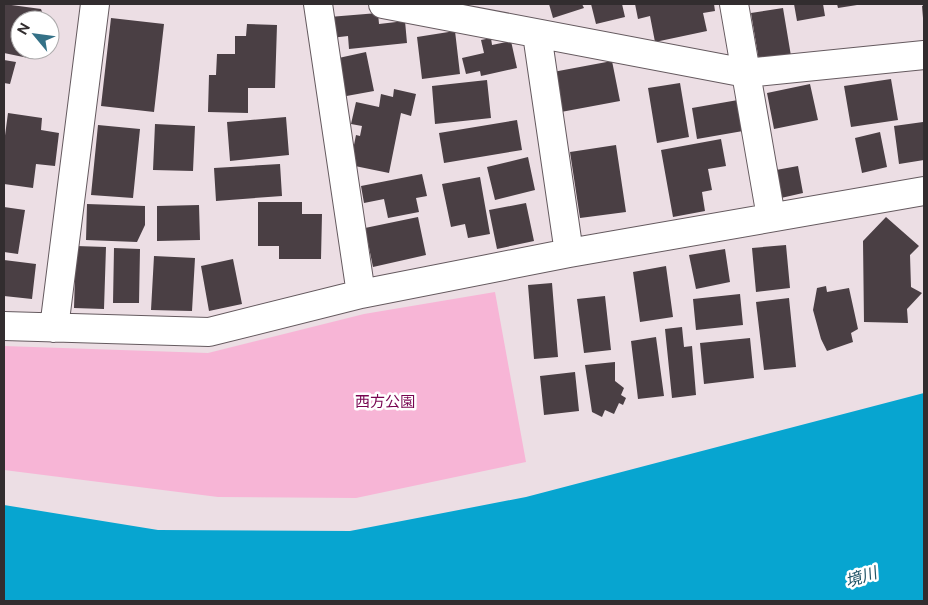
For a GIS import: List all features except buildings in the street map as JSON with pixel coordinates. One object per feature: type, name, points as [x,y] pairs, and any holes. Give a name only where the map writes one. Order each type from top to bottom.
[{"type":"street","points":[[54,328],[95,4]]},
{"type":"street","points":[[318,4],[361,294]]},
{"type":"street","points":[[383,4],[746,73],[924,55]]},
{"type":"street","points":[[734,4],[771,217]]},
{"type":"street","points":[[537,34],[569,253]]},
{"type":"street","points":[[4,326],[209,332],[361,294],[569,253],[924,191]]},
{"type":"green space","name":"西方公園","points":[[495,292],[526,462],[356,498],[218,497],[4,470],[4,346],[208,353],[364,314]]},
{"type":"water","name":"境川","points":[[924,393],[924,601],[4,601],[4,505],[158,530],[350,531],[526,497]]}]
